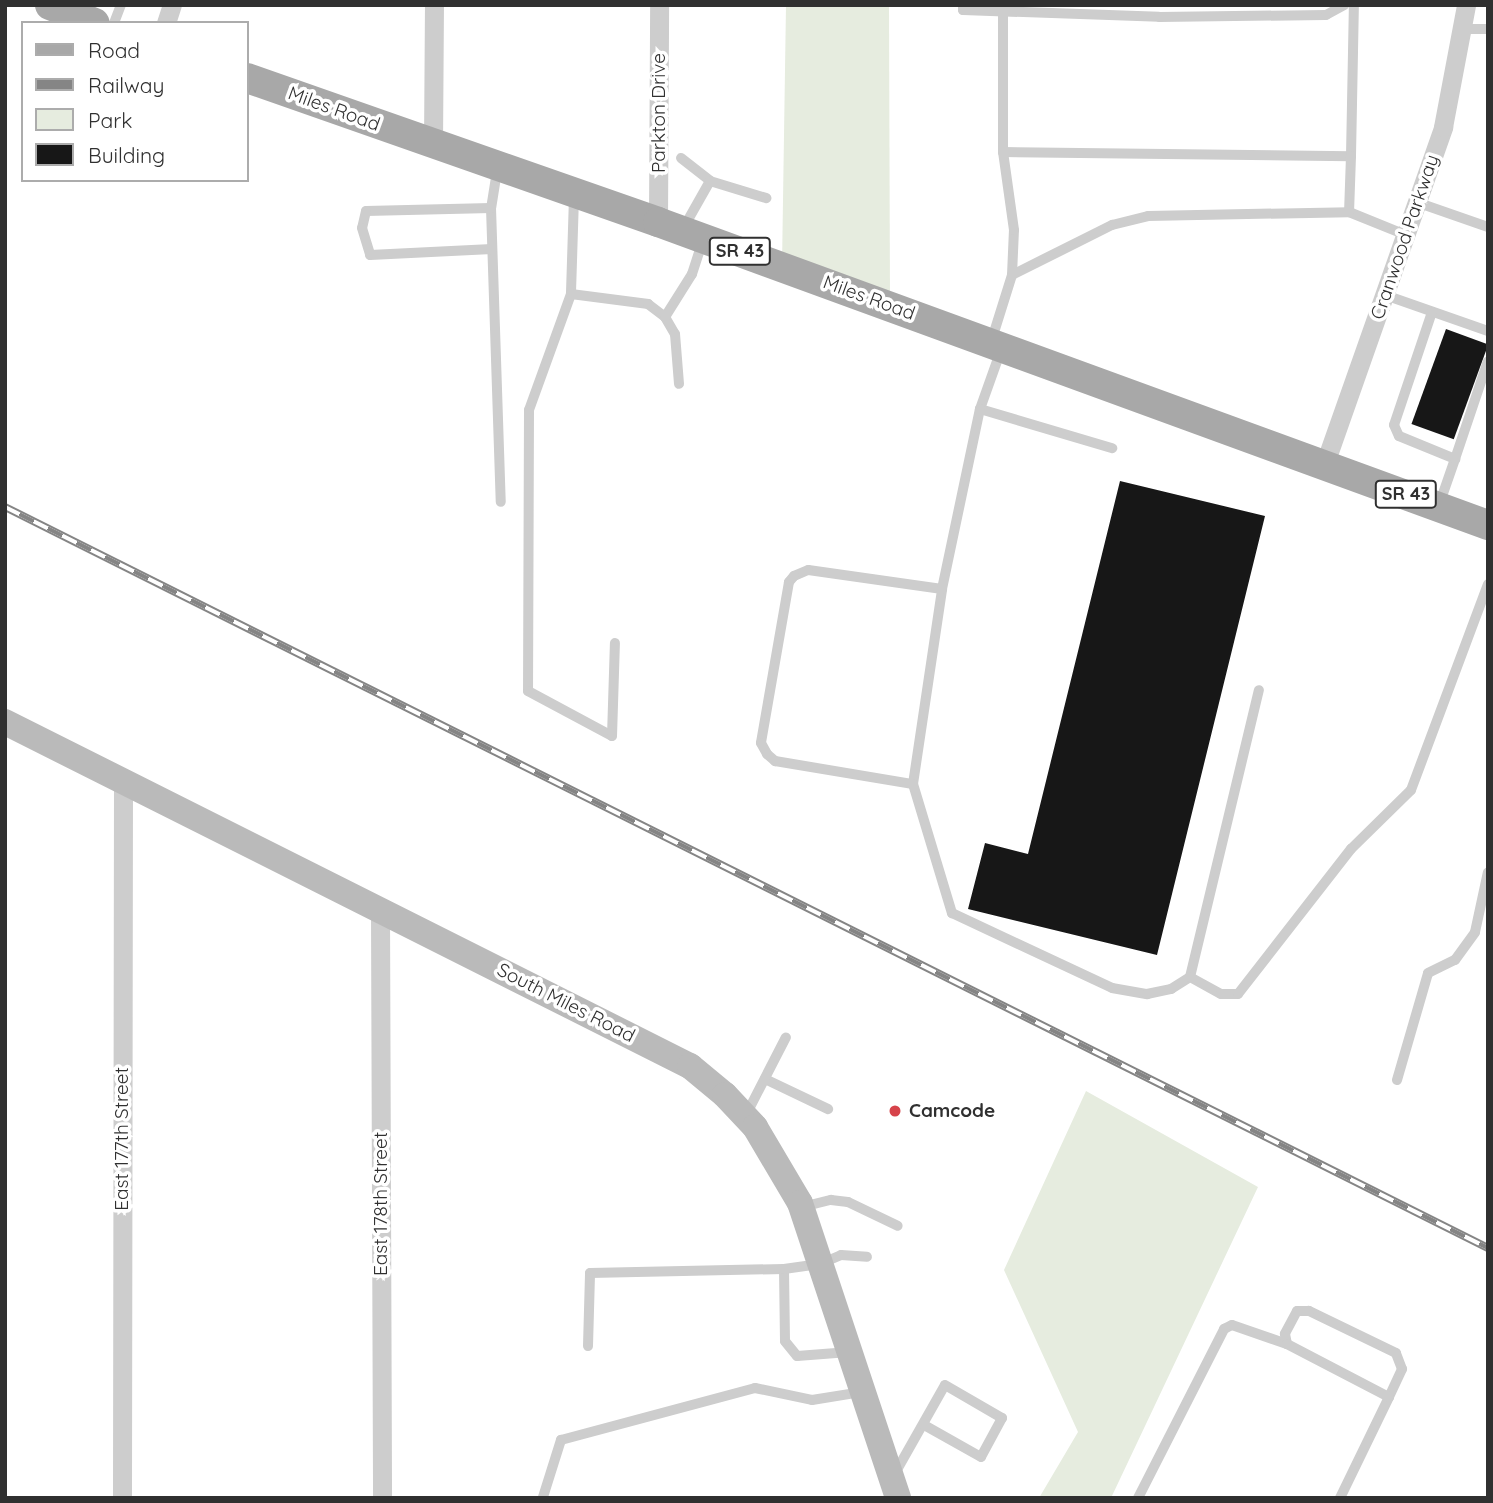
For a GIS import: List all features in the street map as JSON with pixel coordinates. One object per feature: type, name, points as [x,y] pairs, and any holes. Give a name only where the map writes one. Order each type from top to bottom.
[{"type":"main road","points":[[50,5],[90,21]]},
{"type":"main road","name":"Miles Road","points":[[248,78],[681,230],[1325,463],[1438,507],[1487,522]]},
{"type":"street","points":[[433,145],[434,5]]},
{"type":"street","name":"Parkton Drive","points":[[659,5],[681,230]]},
{"type":"street","name":"Cranwood Parkway","points":[[1325,463],[1419,202],[1452,97],[1466,5]]},
{"type":"street","name":"South Miles Road","points":[[5,722],[690,1066],[746,1117],[782,1167],[801,1207],[895,1488]]},
{"type":"street","name":"East 177th Street","points":[[122,780],[122,1498]]},
{"type":"street","name":"East 178th Street","points":[[380,911],[382,1498]]},
{"type":"lane","points":[[963,5],[963,10],[1146,16],[1325,10],[1344,5]]},
{"type":"lane","points":[[1349,212],[1354,5]]},
{"type":"lane","points":[[1003,11],[1003,152],[1014,230],[1012,275],[942,589],[913,784],[952,913],[1112,988],[1147,994],[1171,989],[1190,977],[1259,690]]},
{"type":"lane","points":[[1464,29],[1488,29]]},
{"type":"lane","points":[[1003,152],[1352,156]]},
{"type":"lane","points":[[681,158],[710,181],[766,198]]},
{"type":"lane","points":[[499,167],[491,208],[501,502]]},
{"type":"lane","points":[[665,317],[692,274],[681,230],[710,181]]},
{"type":"lane","points":[[574,193],[571,295],[529,410],[528,691],[612,736],[615,643]]},
{"type":"lane","points":[[1419,202],[1488,227]]},
{"type":"lane","points":[[491,208],[366,211],[362,228],[363,244],[370,255],[492,249]]},
{"type":"lane","points":[[1012,275],[1112,225],[1148,216],[1349,212],[1407,235]]},
{"type":"lane","points":[[571,295],[649,304],[665,317],[675,334],[679,384]]},
{"type":"lane","points":[[1385,295],[1488,331]]},
{"type":"lane","points":[[1432,312],[1394,425],[1399,436],[1455,459]]},
{"type":"lane","points":[[1438,507],[1488,361]]},
{"type":"lane","points":[[980,409],[1112,448]]},
{"type":"lane","points":[[913,784],[775,761],[761,743],[789,582],[794,576],[808,570],[942,589]]},
{"type":"lane","points":[[1190,977],[1221,994],[1238,994],[1351,849],[1411,790],[1488,584]]},
{"type":"lane","points":[[1397,1080],[1428,972],[1455,960],[1475,932],[1488,872]]},
{"type":"lane","points":[[746,1117],[786,1037]]},
{"type":"lane","points":[[765,1079],[828,1109]]},
{"type":"lane","points":[[801,1207],[831,1200],[848,1202],[898,1226]]},
{"type":"lane","points":[[588,1346],[590,1273],[784,1269],[820,1264],[841,1255],[867,1257]]},
{"type":"lane","points":[[784,1269],[785,1340],[797,1356],[849,1352]]},
{"type":"lane","points":[[1287,1344],[1285,1334],[1297,1311],[1309,1311],[1396,1353],[1402,1369],[1340,1498]]},
{"type":"lane","points":[[1138,1498],[1224,1329],[1232,1325],[1287,1344],[1389,1397]]},
{"type":"lane","points":[[895,1488],[924,1426],[945,1385],[1002,1418],[981,1457],[924,1426]]},
{"type":"lane","points":[[543,1497],[561,1440],[755,1388],[812,1400],[863,1392]]},
{"type":"green space","points":[[786,5],[889,5],[890,306],[782,266]]},
{"type":"green space","points":[[1086,1091],[1258,1187],[1111,1498],[1039,1498],[1078,1432],[1004,1270]]},
{"type":"building","points":[[1446,329],[1488,344],[1454,439],[1411,424]]},
{"type":"building","points":[[1120,481],[1265,516],[1157,955],[968,909],[985,843],[1028,854]]},
{"type":"railway","points":[[5,507],[1488,1248]]},
{"type":"place","name":"Camcode","points":[[895,1111]]}]
